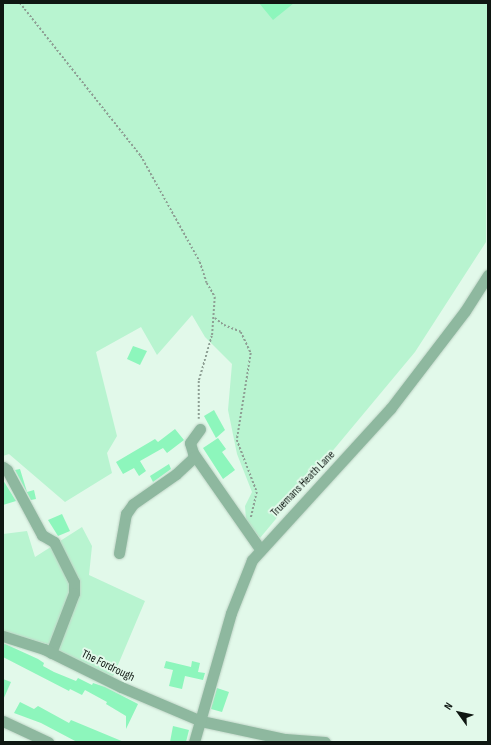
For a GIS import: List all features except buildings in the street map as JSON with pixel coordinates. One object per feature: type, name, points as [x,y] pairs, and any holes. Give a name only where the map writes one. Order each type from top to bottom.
[{"type":"street","name":"Truemans Heath Lane","points":[[194,742],[231,613],[246,569],[260,548],[390,409],[465,311],[488,274]]},
{"type":"street","points":[[200,428],[190,443],[195,456],[260,548]]},
{"type":"street","points":[[119,553],[126,514],[133,504],[176,474],[195,456]]},
{"type":"street","points":[[3,467],[7,470],[42,535],[54,542],[74,582],[74,594],[51,653]]},
{"type":"street","name":"The Fordrough","points":[[3,636],[51,653],[121,687],[201,721],[285,739],[325,742]]},
{"type":"street","points":[[3,721],[48,742]]},
{"type":"path","points":[[20,3],[141,156],[200,262],[207,283],[215,297],[215,318],[207,362],[199,382],[200,428]]},
{"type":"path","points":[[215,318],[223,324],[241,332],[251,353],[237,440],[256,492],[250,522]]},
{"type":"green space","points":[[3,3],[488,3],[486,242],[415,352],[260,538],[246,520],[245,506],[252,492],[237,454],[228,410],[232,364],[205,337],[192,315],[157,355],[141,327],[96,352],[117,436],[107,453],[112,473],[65,502],[9,454],[3,456]]},
{"type":"green space","points":[[82,527],[92,546],[89,575],[145,601],[112,679],[50,645],[3,631],[3,534],[27,531],[35,557]]}]
